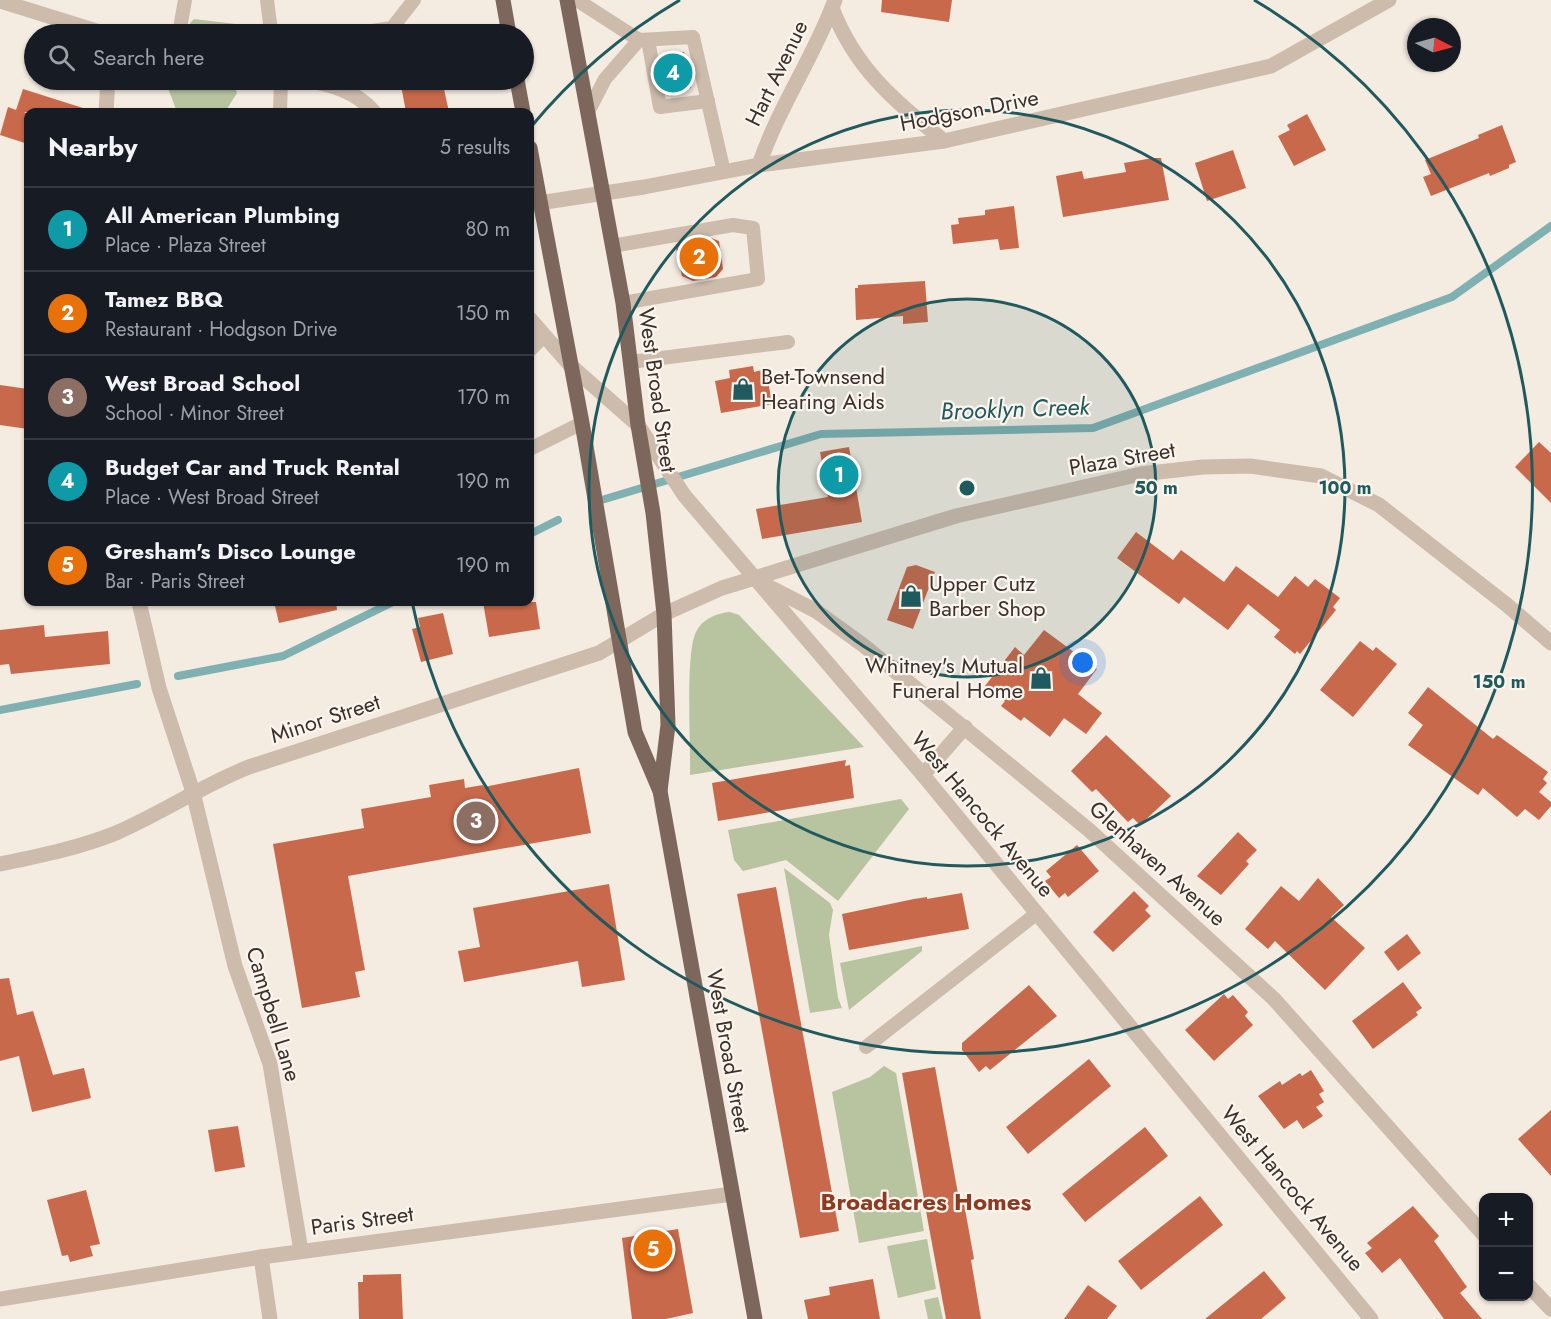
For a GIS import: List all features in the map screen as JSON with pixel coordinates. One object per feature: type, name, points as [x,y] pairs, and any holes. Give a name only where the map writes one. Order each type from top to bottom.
[{"type":"main road","points":[[503,0],[507,24]]},
{"type":"main road","name":"West Broad Street","points":[[567,0],[623,303],[638,425],[653,513],[664,614],[668,725],[660,790]]},
{"type":"main road","points":[[519,90],[522,108]]},
{"type":"main road","name":"West Broad Street","points":[[534,172],[582,423],[635,732],[660,790],[755,1319]]},
{"type":"street","name":"Hodgson Drive","points":[[539,203],[759,165],[944,141],[1271,66],[1389,0]]},
{"type":"street","points":[[0,1],[74,24]]},
{"type":"street","points":[[833,4],[843,38],[862,66],[894,99],[944,141]]},
{"type":"street","name":"Hart Avenue","points":[[759,165],[767,143],[833,4]]},
{"type":"street","points":[[106,108],[107,90]]},
{"type":"street","points":[[344,90],[364,101],[370,108]]},
{"type":"street","name":"West Hancock Avenue","points":[[534,323],[571,366],[638,425],[684,495],[922,775],[1371,1319]]},
{"type":"street","name":"Plaza Street","points":[[664,614],[697,597],[957,516],[1141,474],[1203,467],[1250,466],[1321,476],[1379,505],[1507,605],[1551,643]]},
{"type":"street","name":"Glenhaven Avenue","points":[[754,579],[816,611],[863,645],[1089,830],[1274,999],[1479,1229]]},
{"type":"street","name":"Campbell Lane","points":[[140,606],[159,688],[193,792],[227,935],[270,1064],[301,1251]]},
{"type":"street","name":"Minor Street","points":[[0,864],[90,843],[151,817],[193,792],[249,767],[588,657],[619,643],[664,614]]},
{"type":"street","points":[[922,775],[965,728]]},
{"type":"street","name":"Paris Street","points":[[0,1299],[301,1251],[732,1194]]},
{"type":"street","points":[[261,1257],[270,1319]]},
{"type":"street","points":[[1533,1290],[1551,1309]]},
{"type":"lane","points":[[181,24],[185,0]]},
{"type":"lane","points":[[267,0],[270,24]]},
{"type":"lane","points":[[395,24],[414,0]]},
{"type":"lane","points":[[577,0],[644,40],[693,37],[724,172]]},
{"type":"lane","points":[[588,112],[605,79],[644,40]]},
{"type":"lane","points":[[644,40],[660,107],[708,101]]},
{"type":"lane","points":[[280,108],[281,90]]},
{"type":"lane","points":[[612,246],[733,225],[753,228],[758,279],[623,303]]},
{"type":"lane","points":[[534,346],[544,336]]},
{"type":"lane","points":[[630,362],[788,342]]},
{"type":"lane","points":[[534,442],[582,423]]},
{"type":"lane","points":[[866,1047],[1036,914]]},
{"type":"green space","points":[[194,19],[236,24],[190,24]]},
{"type":"green space","points":[[169,90],[236,90],[237,93],[228,108],[176,108]]},
{"type":"green space","points":[[730,612],[739,615],[864,747],[690,775],[690,679],[693,643],[696,632],[706,620],[715,615]]},
{"type":"green space","points":[[901,799],[909,809],[838,901],[786,860],[743,871],[734,860],[728,830]]},
{"type":"green space","points":[[784,868],[830,903],[833,910],[829,935],[838,998],[842,1008],[810,1013]]},
{"type":"green space","points":[[922,946],[922,951],[849,1010],[840,963]]},
{"type":"green space","points":[[884,1066],[896,1073],[924,1231],[859,1243],[832,1092],[870,1077]]},
{"type":"green space","points":[[927,1239],[936,1289],[898,1298],[887,1246]]},
{"type":"green space","points":[[938,1297],[943,1319],[928,1319],[924,1300]]},
{"type":"building","points":[[882,0],[952,0],[949,22],[881,12]]},
{"type":"building","points":[[684,52],[691,88],[667,93],[660,56]]},
{"type":"building","points":[[23,89],[83,108],[24,108],[24,143],[0,135],[8,107],[16,110]]},
{"type":"building","points":[[402,90],[444,90],[448,108],[405,108]]},
{"type":"building","points":[[1307,114],[1326,150],[1294,166],[1278,136],[1290,130],[1287,125]]},
{"type":"building","points":[[1502,125],[1516,162],[1509,165],[1509,168],[1490,176],[1489,173],[1431,196],[1423,177],[1431,174],[1425,160],[1479,138],[1478,135]]},
{"type":"building","points":[[1233,150],[1246,188],[1207,201],[1195,163]]},
{"type":"building","points":[[1161,158],[1169,200],[1063,217],[1056,176],[1082,171],[1084,179],[1126,172],[1124,163]]},
{"type":"building","points":[[1014,206],[1019,248],[1000,250],[998,239],[953,244],[951,225],[959,224],[958,218],[985,215],[985,210]]},
{"type":"building","points":[[711,238],[719,241],[723,269],[716,277],[693,281],[682,276],[676,248],[679,244]]},
{"type":"building","points":[[925,281],[928,322],[903,324],[903,316],[856,320],[855,288],[858,288],[858,285]]},
{"type":"building","name":"Bet-Townsend Hearing Aids","points":[[753,366],[754,372],[766,369],[772,404],[721,413],[715,381],[730,378],[729,370]]},
{"type":"building","points":[[0,385],[24,388],[24,428],[0,425]]},
{"type":"building","points":[[1539,442],[1551,453],[1551,503],[1515,467]]},
{"type":"building","points":[[849,447],[862,522],[762,539],[756,509],[828,497],[820,452]]},
{"type":"building","points":[[1136,532],[1173,560],[1181,550],[1224,582],[1236,566],[1278,597],[1295,576],[1308,587],[1315,579],[1340,598],[1333,607],[1336,610],[1300,654],[1297,651],[1295,654],[1274,637],[1280,630],[1248,604],[1228,630],[1184,597],[1179,604],[1117,558]]},
{"type":"building","name":"Upper Cutz Barber Shop","points":[[916,565],[935,572],[913,629],[887,620],[907,567]]},
{"type":"building","points":[[536,602],[540,629],[489,637],[484,606],[534,606]]},
{"type":"building","points":[[275,606],[336,606],[337,610],[279,623]]},
{"type":"building","points":[[443,613],[453,654],[421,662],[412,629],[420,627],[418,618]]},
{"type":"building","points":[[44,625],[45,637],[108,631],[110,664],[11,674],[9,664],[0,665],[0,630]]},
{"type":"building","name":"Whitney's Mutual Funeral Home","points":[[1044,630],[1097,669],[1078,694],[1102,713],[1086,734],[1064,718],[1050,737],[1024,717],[1021,721],[1001,706],[1005,701],[985,686],[1015,647],[1024,655]]},
{"type":"building","points":[[1360,641],[1373,651],[1376,647],[1397,664],[1353,717],[1320,690]]},
{"type":"building","points":[[1428,687],[1493,739],[1497,735],[1548,772],[1543,779],[1547,783],[1539,792],[1551,802],[1551,806],[1539,820],[1525,809],[1517,817],[1483,788],[1478,795],[1408,745],[1423,725],[1408,713]]},
{"type":"building","points":[[1106,735],[1171,796],[1140,825],[1133,818],[1128,822],[1096,789],[1092,792],[1071,771]]},
{"type":"building","points":[[846,760],[845,766],[850,765],[854,798],[718,821],[712,783]]},
{"type":"building","points":[[579,768],[591,833],[348,876],[365,970],[355,972],[360,997],[302,1008],[273,844],[364,828],[361,809],[431,797],[429,785],[464,779],[465,788],[483,785],[484,787]]},
{"type":"building","points":[[1238,832],[1257,850],[1246,861],[1249,864],[1221,895],[1197,876]]},
{"type":"building","points":[[1077,845],[1099,871],[1068,897],[1065,893],[1059,898],[1045,881],[1051,877],[1046,871]]},
{"type":"building","points":[[1318,878],[1344,905],[1331,917],[1365,948],[1325,990],[1275,941],[1268,949],[1245,929],[1281,886],[1299,901]]},
{"type":"building","points":[[609,884],[625,980],[582,987],[578,961],[464,982],[458,951],[480,947],[473,908]]},
{"type":"building","points":[[776,887],[839,1231],[800,1238],[737,894]]},
{"type":"building","points":[[1134,891],[1149,906],[1145,910],[1151,916],[1113,952],[1093,932]]},
{"type":"building","points":[[962,893],[969,929],[849,950],[842,914],[914,899]]},
{"type":"building","points":[[1407,934],[1421,953],[1398,971],[1384,952]]},
{"type":"building","points":[[9,978],[17,1015],[33,1011],[53,1075],[84,1068],[91,1098],[32,1112],[19,1056],[0,1061],[0,979]]},
{"type":"building","points":[[1403,982],[1422,1008],[1416,1012],[1418,1015],[1373,1049],[1352,1021]]},
{"type":"building","points":[[1029,985],[1057,1016],[990,1070],[986,1066],[979,1072],[962,1050],[962,1043]]},
{"type":"building","points":[[1224,994],[1228,999],[1233,995],[1248,1012],[1245,1016],[1253,1025],[1214,1061],[1185,1030]]},
{"type":"building","points":[[1089,1059],[1111,1086],[1028,1154],[1006,1127]]},
{"type":"building","points":[[935,1067],[959,1199],[963,1198],[974,1259],[971,1260],[981,1319],[946,1319],[928,1222],[902,1073]]},
{"type":"building","points":[[1311,1070],[1324,1091],[1319,1094],[1324,1102],[1316,1107],[1323,1116],[1303,1129],[1297,1120],[1284,1129],[1258,1096],[1280,1081],[1282,1085],[1300,1073],[1302,1076]]},
{"type":"building","points":[[1551,1110],[1551,1176],[1518,1139]]},
{"type":"building","points":[[238,1126],[245,1167],[215,1172],[208,1130]]},
{"type":"building","points":[[1145,1127],[1168,1156],[1085,1222],[1062,1194]]},
{"type":"building","points":[[86,1190],[100,1244],[90,1246],[93,1256],[70,1262],[68,1255],[62,1256],[47,1200]]},
{"type":"building","points":[[1200,1196],[1223,1225],[1141,1290],[1118,1261]]},
{"type":"building","points":[[1413,1206],[1439,1236],[1434,1241],[1467,1287],[1460,1293],[1482,1319],[1444,1319],[1400,1258],[1382,1273],[1365,1253],[1372,1248],[1367,1243]]},
{"type":"building","points":[[678,1229],[693,1313],[666,1319],[632,1319],[622,1238]]},
{"type":"building","points":[[1264,1271],[1286,1298],[1261,1319],[1205,1319]]},
{"type":"building","points":[[401,1274],[403,1319],[359,1319],[358,1282],[363,1282],[363,1275]]},
{"type":"building","points":[[873,1279],[880,1319],[808,1319],[804,1300],[830,1295],[829,1287]]},
{"type":"building","points":[[1088,1285],[1117,1306],[1107,1319],[1064,1319]]},
{"type":"waterway","name":"Brooklyn Creek","points":[[595,502],[821,434],[1093,428],[1452,297],[1551,226]]},
{"type":"waterway","name":"Brooklyn Creek","points":[[534,532],[558,520]]},
{"type":"waterway","name":"Brooklyn Creek","points":[[178,676],[283,656],[385,606]]},
{"type":"waterway","name":"Brooklyn Creek","points":[[0,710],[137,684]]},
{"type":"place","name":"Budget Car and Truck Rental","points":[[673,73]]},
{"type":"place","name":"Tamez BBQ","points":[[699,257]]},
{"type":"place","name":"Bet-Townsend Hearing Aids","points":[[743,389]]},
{"type":"place","name":"All American Plumbing","points":[[839,475]]},
{"type":"place","name":"Upper Cutz Barber Shop","points":[[911,596]]},
{"type":"place","name":"Whitney's Mutual Funeral Home","points":[[1041,678]]},
{"type":"place","name":"West Broad School","points":[[476,821]]},
{"type":"place","name":"Gresham's Disco Lounge","points":[[653,1249]]},
{"type":"district","name":"Broadacres Homes","points":[[926,1202]]}]
